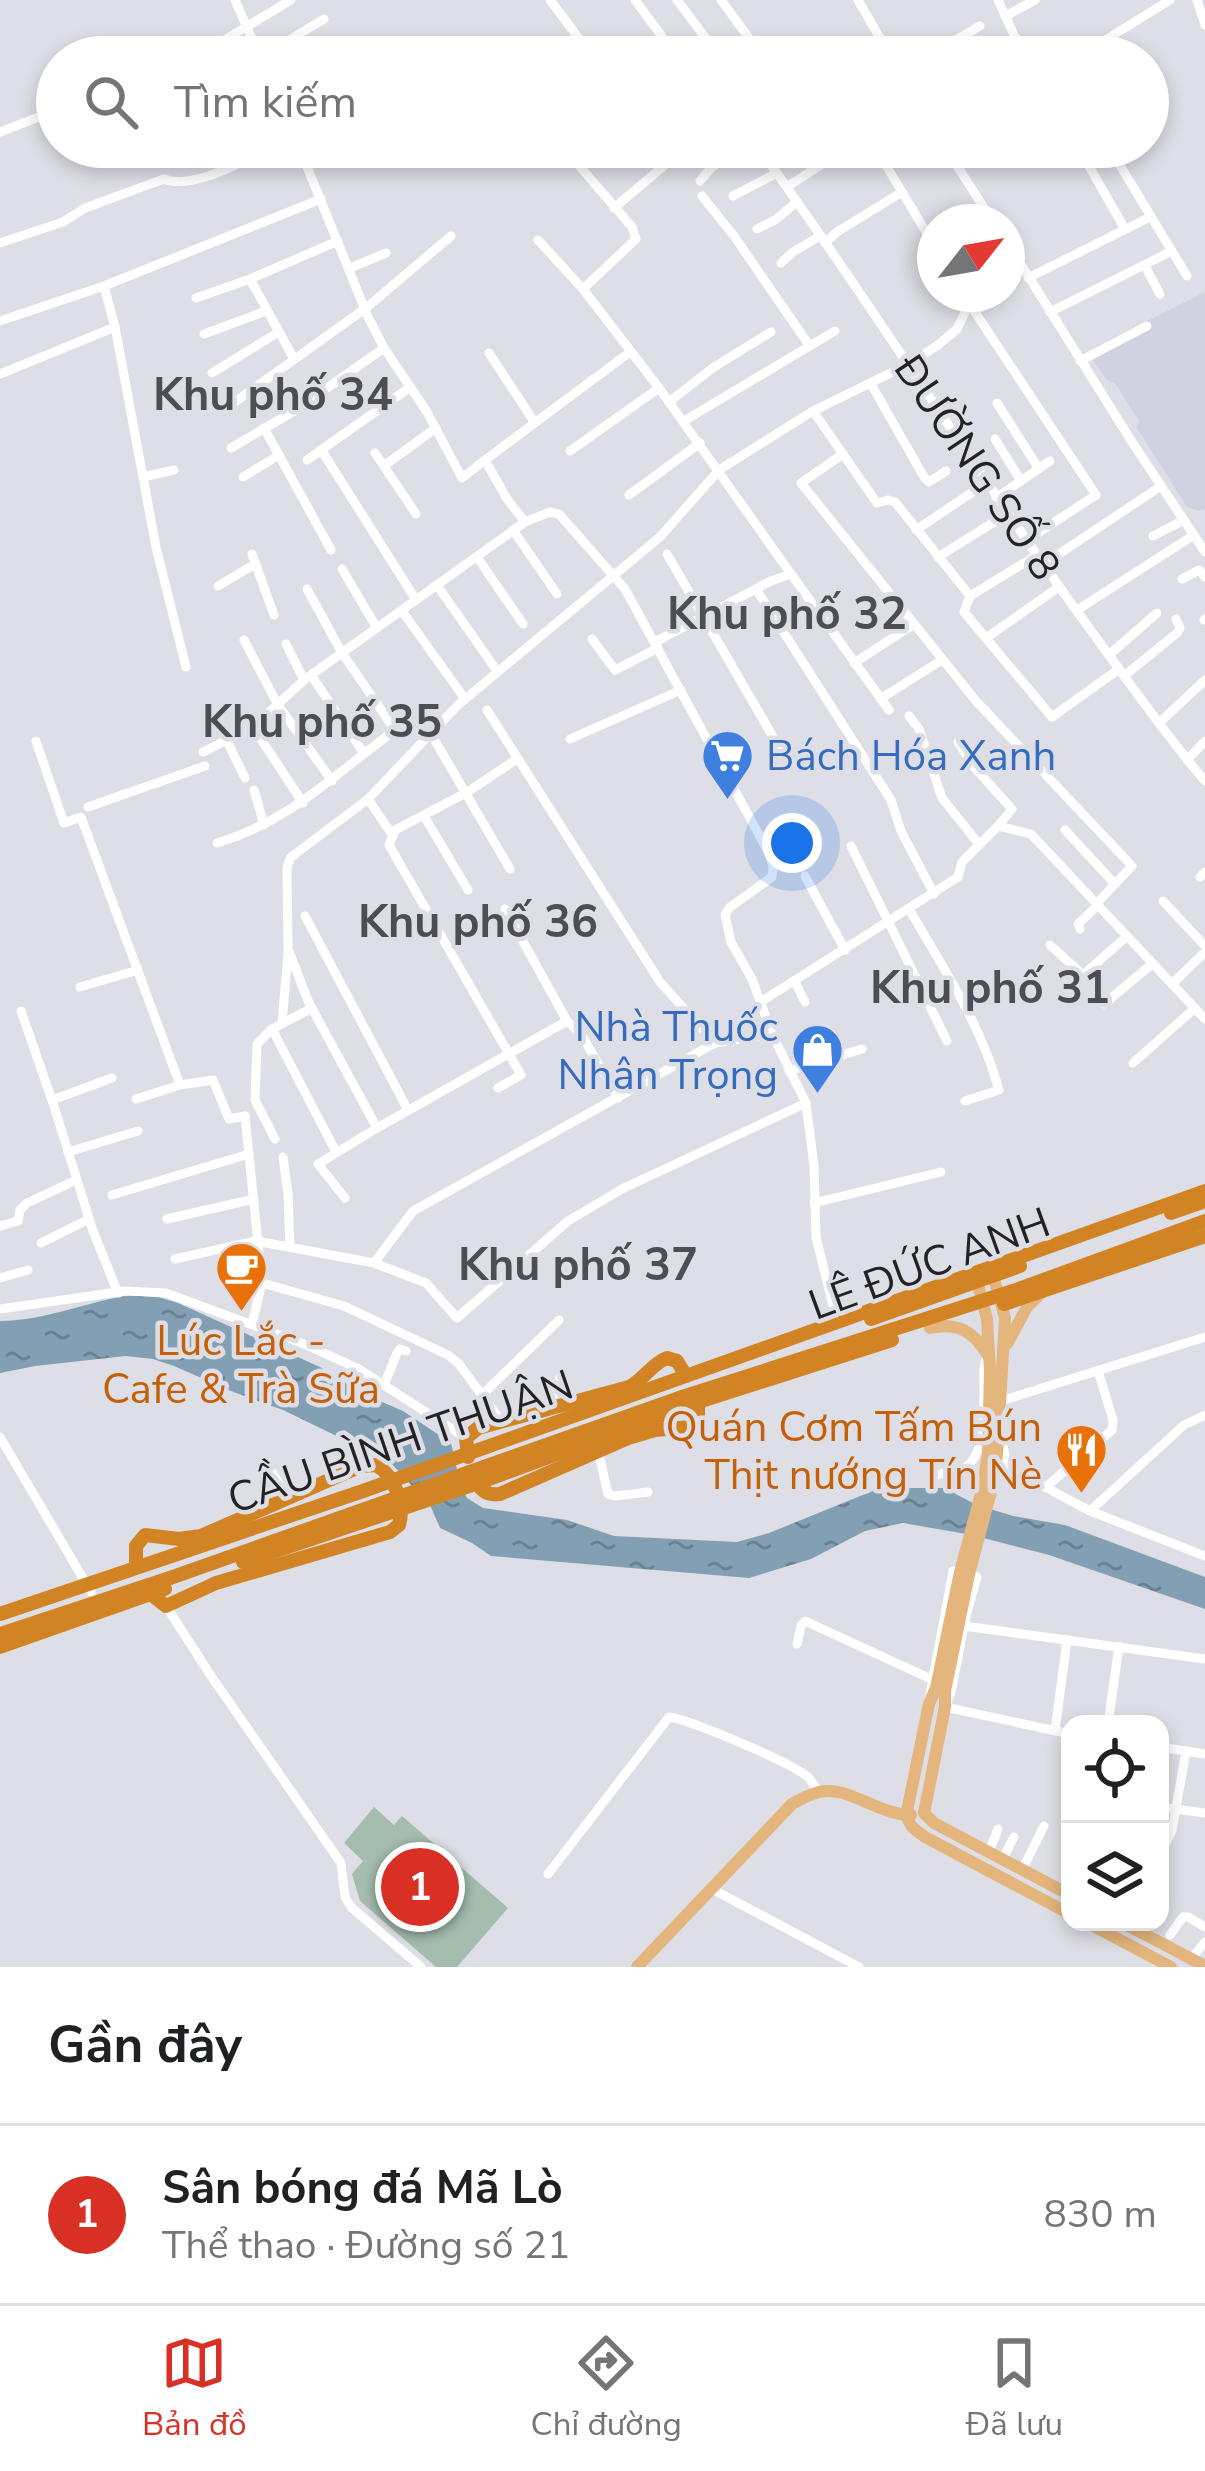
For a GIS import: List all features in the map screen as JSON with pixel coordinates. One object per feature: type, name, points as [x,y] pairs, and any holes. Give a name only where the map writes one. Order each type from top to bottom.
[{"type":"highway","name":"LÊ ĐỨC ANH","points":[[680,1387],[1205,1191]]},
{"type":"highway","name":"LÊ ĐỨC ANH","points":[[839,1326],[1205,1201]]},
{"type":"highway","name":"LÊ ĐỨC ANH","points":[[1001,1300],[1044,1291],[1199,1231]]},
{"type":"highway","name":"LÊ ĐỨC ANH","points":[[698,1402],[1199,1231]]},
{"type":"highway","name":"LÊ ĐỨC ANH","points":[[680,1387],[928,1324]]},
{"type":"highway","points":[[680,1387],[676,1361],[667,1358],[629,1387],[472,1430],[466,1450],[476,1481],[491,1495],[506,1492],[643,1433],[692,1426],[698,1417],[698,1402]]},
{"type":"highway","name":"CẦU BÌNH THUẬN","points":[[136,1567],[680,1387]]},
{"type":"highway","name":"CẦU BÌNH THUẬN","points":[[168,1573],[680,1387]]},
{"type":"highway","name":"CẦU BÌNH THUẬN","points":[[147,1590],[398,1510],[698,1402]]},
{"type":"highway","points":[[0,1624],[136,1567],[136,1546],[145,1534],[178,1540],[202,1536],[362,1466],[376,1465],[389,1474],[400,1501],[401,1520],[395,1529],[216,1582],[166,1606],[147,1590]]},
{"type":"highway","points":[[0,1614],[89,1588],[168,1573]]},
{"type":"highway","points":[[0,1647],[147,1590],[168,1573]]},
{"type":"highway","points":[[0,1634],[147,1590]]},
{"type":"main road","points":[[993,1275],[1005,1323],[995,1363]]},
{"type":"main road","points":[[977,1281],[995,1363],[995,1471],[929,1704],[906,1816],[925,1838],[1061,1909]]},
{"type":"main road","points":[[995,1363],[1027,1306],[1044,1291]]},
{"type":"main road","points":[[928,1324],[960,1327],[978,1340],[995,1363]]},
{"type":"main road","points":[[924,1813],[945,1708],[937,1686]]},
{"type":"main road","points":[[638,1967],[791,1804],[830,1790],[906,1816],[924,1813]]},
{"type":"main road","points":[[924,1813],[934,1823],[1061,1890]]},
{"type":"main road","points":[[1103,1931],[1171,1967]]},
{"type":"main road","points":[[1138,1931],[1205,1966]]},
{"type":"street","points":[[236,0],[251,36]]},
{"type":"street","points":[[229,36],[291,0]]},
{"type":"street","points":[[550,0],[577,36]]},
{"type":"street","points":[[635,0],[660,36]]},
{"type":"street","points":[[677,0],[704,36]]},
{"type":"street","points":[[722,0],[748,36]]},
{"type":"street","points":[[858,0],[879,36]]},
{"type":"street","points":[[998,0],[1015,36]]},
{"type":"street","points":[[1006,16],[1035,0]]},
{"type":"street","points":[[1143,0],[1148,12]]},
{"type":"street","points":[[1111,36],[1171,0]]},
{"type":"street","points":[[1197,0],[1204,22]]},
{"type":"street","points":[[295,36],[324,19]]},
{"type":"street","points":[[963,36],[980,26]]},
{"type":"street","points":[[0,131],[36,118]]},
{"type":"street","points":[[0,243],[164,179],[176,184],[226,168]]},
{"type":"street","points":[[308,168],[384,347],[463,478],[630,352]]},
{"type":"street","points":[[580,168],[632,226],[636,239],[583,289]]},
{"type":"street","points":[[614,208],[662,168]]},
{"type":"street","points":[[700,181],[712,168]]},
{"type":"street","name":"ĐƯỜNG SỐ 8","points":[[773,168],[1007,514],[1205,782]]},
{"type":"street","points":[[787,187],[816,168]]},
{"type":"street","points":[[887,168],[917,217]]},
{"type":"street","points":[[958,168],[981,204]]},
{"type":"street","points":[[1090,168],[1124,229]]},
{"type":"street","points":[[1121,168],[1186,275]]},
{"type":"street","points":[[734,196],[777,173]]},
{"type":"street","points":[[741,178],[749,190]]},
{"type":"street","points":[[781,263],[902,192]]},
{"type":"street","points":[[702,196],[808,345]]},
{"type":"street","points":[[0,321],[104,286],[321,200]]},
{"type":"street","points":[[758,230],[797,202]]},
{"type":"street","points":[[1025,281],[1150,217]]},
{"type":"street","points":[[232,404],[366,308],[452,236]]},
{"type":"street","points":[[538,240],[583,289],[684,421],[889,710]]},
{"type":"street","points":[[196,298],[338,241]]},
{"type":"street","points":[[1050,312],[1170,252]]},
{"type":"street","points":[[350,268],[386,253]]},
{"type":"street","points":[[1144,266],[1160,295]]},
{"type":"street","points":[[1025,275],[1205,552]]},
{"type":"street","points":[[250,279],[294,359]]},
{"type":"street","points":[[104,286],[156,547],[186,667]]},
{"type":"street","points":[[204,334],[266,311]]},
{"type":"street","points":[[336,1152],[277,1026],[288,949],[290,858],[368,799],[497,670],[669,528],[719,470],[813,411],[907,365],[948,338],[965,312]]},
{"type":"street","points":[[975,312],[1096,495],[1027,540]]},
{"type":"street","points":[[1080,361],[1147,326]]},
{"type":"street","points":[[0,374],[115,327]]},
{"type":"street","points":[[684,421],[835,331]]},
{"type":"street","points":[[212,373],[277,332]]},
{"type":"street","points":[[669,402],[771,332]]},
{"type":"street","points":[[231,448],[296,410],[384,347]]},
{"type":"street","points":[[489,353],[535,423]]},
{"type":"street","points":[[872,384],[924,477],[929,482],[946,472]]},
{"type":"street","points":[[307,460],[410,388]]},
{"type":"street","points":[[570,451],[659,388]]},
{"type":"street","points":[[998,403],[1039,469]]},
{"type":"street","points":[[813,411],[877,503],[895,502],[970,596]]},
{"type":"street","points":[[263,428],[331,550]]},
{"type":"street","points":[[385,465],[436,428]]},
{"type":"street","points":[[995,439],[1021,482]]},
{"type":"street","points":[[628,495],[700,443]]},
{"type":"street","points":[[322,451],[416,600]]},
{"type":"street","points":[[375,453],[416,514]]},
{"type":"street","points":[[843,454],[801,483],[976,701],[1132,866],[1078,924],[1080,929]]},
{"type":"street","points":[[243,477],[279,455]]},
{"type":"street","points":[[484,460],[525,522]]},
{"type":"street","points":[[996,498],[1050,461]]},
{"type":"street","points":[[142,477],[174,470]]},
{"type":"street","points":[[916,530],[986,483]]},
{"type":"street","points":[[1161,486],[1040,560],[970,596],[964,612],[1052,717],[1177,634],[1176,619]]},
{"type":"street","points":[[203,752],[253,727],[308,678],[513,530],[550,512],[559,514],[625,589],[769,853],[772,877],[724,915],[731,942],[806,1103],[820,1261],[839,1326]]},
{"type":"street","points":[[938,557],[1007,514]]},
{"type":"street","points":[[1154,536],[1184,520]]},
{"type":"street","points":[[513,530],[557,594]]},
{"type":"street","points":[[1076,610],[1193,535]]},
{"type":"street","points":[[668,554],[783,754]]},
{"type":"street","points":[[477,556],[523,625]]},
{"type":"street","points":[[218,586],[254,559],[274,615]]},
{"type":"street","points":[[342,569],[377,628]]},
{"type":"street","points":[[1182,579],[1199,570],[1205,577]]},
{"type":"street","points":[[592,639],[615,670],[704,616],[790,574]]},
{"type":"street","points":[[437,585],[497,670]]},
{"type":"street","points":[[986,638],[1060,586]]},
{"type":"street","points":[[307,589],[342,653],[394,730]]},
{"type":"street","points":[[756,589],[891,800],[901,831],[934,894]]},
{"type":"street","points":[[402,611],[465,699]]},
{"type":"street","points":[[1109,655],[1157,613]]},
{"type":"street","points":[[854,663],[914,624]]},
{"type":"street","points":[[244,640],[278,705],[332,781]]},
{"type":"street","points":[[286,644],[363,752]]},
{"type":"street","points":[[880,699],[942,660]]},
{"type":"street","points":[[1159,722],[1204,680]]},
{"type":"street","points":[[570,739],[681,690]]},
{"type":"street","points":[[487,710],[660,982],[715,1043]]},
{"type":"street","points":[[909,716],[920,729],[942,798],[978,843]]},
{"type":"street","points":[[218,843],[303,803],[408,721]]},
{"type":"street","points":[[253,727],[303,803]]},
{"type":"street","points":[[431,734],[510,869]]},
{"type":"street","points":[[36,741],[64,823],[81,817],[180,1085]]},
{"type":"street","points":[[226,741],[245,778]]},
{"type":"street","points":[[1187,760],[1205,741]]},
{"type":"street","points":[[762,1001],[958,877],[962,862],[1012,808],[958,742]]},
{"type":"street","points":[[391,840],[395,830],[466,793],[517,759]]},
{"type":"street","points":[[88,807],[206,766]]},
{"type":"street","points":[[254,790],[264,825]]},
{"type":"street","points":[[368,799],[521,1075],[498,1088]]},
{"type":"street","points":[[424,816],[468,890]]},
{"type":"street","points":[[998,826],[1031,834],[1202,1014],[1133,1063]]},
{"type":"street","points":[[1065,830],[1115,884]]},
{"type":"street","points":[[851,846],[947,1040]]},
{"type":"street","points":[[806,876],[845,950]]},
{"type":"street","points":[[1163,901],[1205,949],[1172,984]]},
{"type":"street","points":[[505,909],[567,1021],[581,1034],[618,1098]]},
{"type":"street","points":[[909,909],[990,1057],[999,1090],[965,1101]]},
{"type":"street","points":[[305,916],[409,1110]]},
{"type":"street","points":[[1050,945],[1083,975],[1126,937]]},
{"type":"street","points":[[817,947],[826,962]]},
{"type":"street","points":[[288,949],[312,1008],[377,1128]]},
{"type":"street","points":[[1104,1004],[1152,964]]},
{"type":"street","points":[[80,987],[138,970]]},
{"type":"street","points":[[794,982],[806,1002]]},
{"type":"street","points":[[275,1138],[255,1100],[257,1044],[277,1026],[312,1008]]},
{"type":"street","points":[[21,1012],[118,1293]]},
{"type":"street","points":[[346,1198],[319,1164],[567,1021]]},
{"type":"street","points":[[374,1263],[413,1211],[715,1043],[772,1034]]},
{"type":"street","points":[[789,1070],[862,1049]]},
{"type":"street","points":[[52,1100],[112,1078]]},
{"type":"street","points":[[136,1099],[213,1080],[229,1119],[245,1116]]},
{"type":"street","points":[[253,1324],[262,1283],[245,1116],[255,1100]]},
{"type":"street","points":[[176,1258],[256,1241],[374,1263],[426,1283],[457,1318],[568,1221],[622,1189],[806,1103]]},
{"type":"street","points":[[68,1152],[138,1131]]},
{"type":"street","points":[[112,1195],[249,1154]]},
{"type":"street","points":[[283,1157],[290,1247]]},
{"type":"street","points":[[814,1203],[941,1172]]},
{"type":"street","points":[[0,1226],[18,1221],[27,1203],[76,1180]]},
{"type":"street","points":[[167,1219],[254,1199]]},
{"type":"street","points":[[41,1244],[89,1219]]},
{"type":"street","points":[[0,1278],[28,1270]]},
{"type":"street","points":[[262,1283],[344,1306],[448,1355],[460,1364],[501,1421]]},
{"type":"street","points":[[0,1309],[118,1293],[166,1293],[359,1369],[466,1438]]},
{"type":"street","points":[[483,1394],[559,1320]]},
{"type":"street","points":[[1004,1400],[1205,1337]]},
{"type":"street","points":[[1125,1348],[1126,1362]]},
{"type":"street","points":[[384,1385],[397,1353],[406,1351]]},
{"type":"street","points":[[938,1475],[964,1468],[978,1453],[983,1369],[995,1363],[1004,1400],[1003,1454],[1011,1469],[1090,1511],[1205,1556]]},
{"type":"street","points":[[1045,1486],[1112,1430],[1098,1371]]},
{"type":"street","points":[[548,1408],[561,1375]]},
{"type":"street","points":[[1090,1511],[1184,1425],[1205,1415]]},
{"type":"street","points":[[0,1437],[89,1588]]},
{"type":"street","points":[[598,1450],[608,1493],[648,1492]]},
{"type":"street","points":[[267,1466],[285,1499]]},
{"type":"street","points":[[796,1644],[806,1621],[937,1686],[952,1570],[977,1577],[945,1708],[1061,1733]]},
{"type":"street","points":[[166,1606],[340,1863],[345,1898],[422,1967]]},
{"type":"street","points":[[964,1626],[1205,1660]]},
{"type":"street","points":[[1055,1732],[1067,1640]]},
{"type":"street","points":[[1109,1715],[1119,1646]]},
{"type":"street","points":[[548,1874],[669,1717],[792,1767],[809,1777],[819,1792]]},
{"type":"street","points":[[1169,1748],[1205,1754]]},
{"type":"street","points":[[1169,1837],[1186,1751]]},
{"type":"street","points":[[1169,1809],[1205,1814]]},
{"type":"street","points":[[1022,1870],[1044,1826]]},
{"type":"street","points":[[989,1852],[998,1829]]},
{"type":"street","points":[[1003,1859],[1015,1837]]},
{"type":"street","points":[[710,1887],[859,1967]]},
{"type":"street","points":[[1169,1935],[1183,1917],[1205,1927]]},
{"type":"street","points":[[1191,1959],[1205,1942]]},
{"type":"shaded area","points":[[1205,292],[1205,509],[1199,511],[1187,507],[1115,383],[1093,361],[1097,346]]},
{"type":"green space","points":[[374,1807],[394,1825],[402,1816],[508,1908],[457,1967],[436,1967],[360,1901],[352,1874],[363,1861],[344,1843]]},
{"type":"water","points":[[137,1294],[178,1303],[322,1368],[359,1392],[403,1411],[451,1443],[461,1487],[467,1498],[483,1508],[567,1520],[614,1536],[737,1542],[880,1488],[944,1488],[977,1505],[1065,1525],[1205,1577],[1205,1609],[1049,1555],[903,1523],[865,1531],[811,1559],[749,1578],[491,1556],[440,1528],[430,1505],[390,1462],[283,1410],[174,1366],[126,1356],[0,1373],[0,1321],[34,1318]]},
{"type":"place","name":"Bách Hóa Xanh","points":[[727,801]]},
{"type":"place","name":"Nhà Thuốc Nhân Trọng","points":[[817,1096]]},
{"type":"place","name":"Lúc Lắc - Cafe & Trà Sữa","points":[[241,1314]]},
{"type":"place","name":"Quán Cơm Tấm Bún Thịt nướng Tín Nè","points":[[1081,1496]]},
{"type":"place","name":"Sân bóng đá Mã Lò","points":[[420,1887]]},
{"type":"district","name":"Khu phố 34","points":[[273,394]]},
{"type":"district","name":"Khu phố 32","points":[[787,613]]},
{"type":"district","name":"Khu phố 35","points":[[322,721]]},
{"type":"district","name":"Khu phố 36","points":[[478,921]]},
{"type":"district","name":"Khu phố 31","points":[[990,987]]},
{"type":"district","name":"Khu phố 37","points":[[578,1264]]}]
